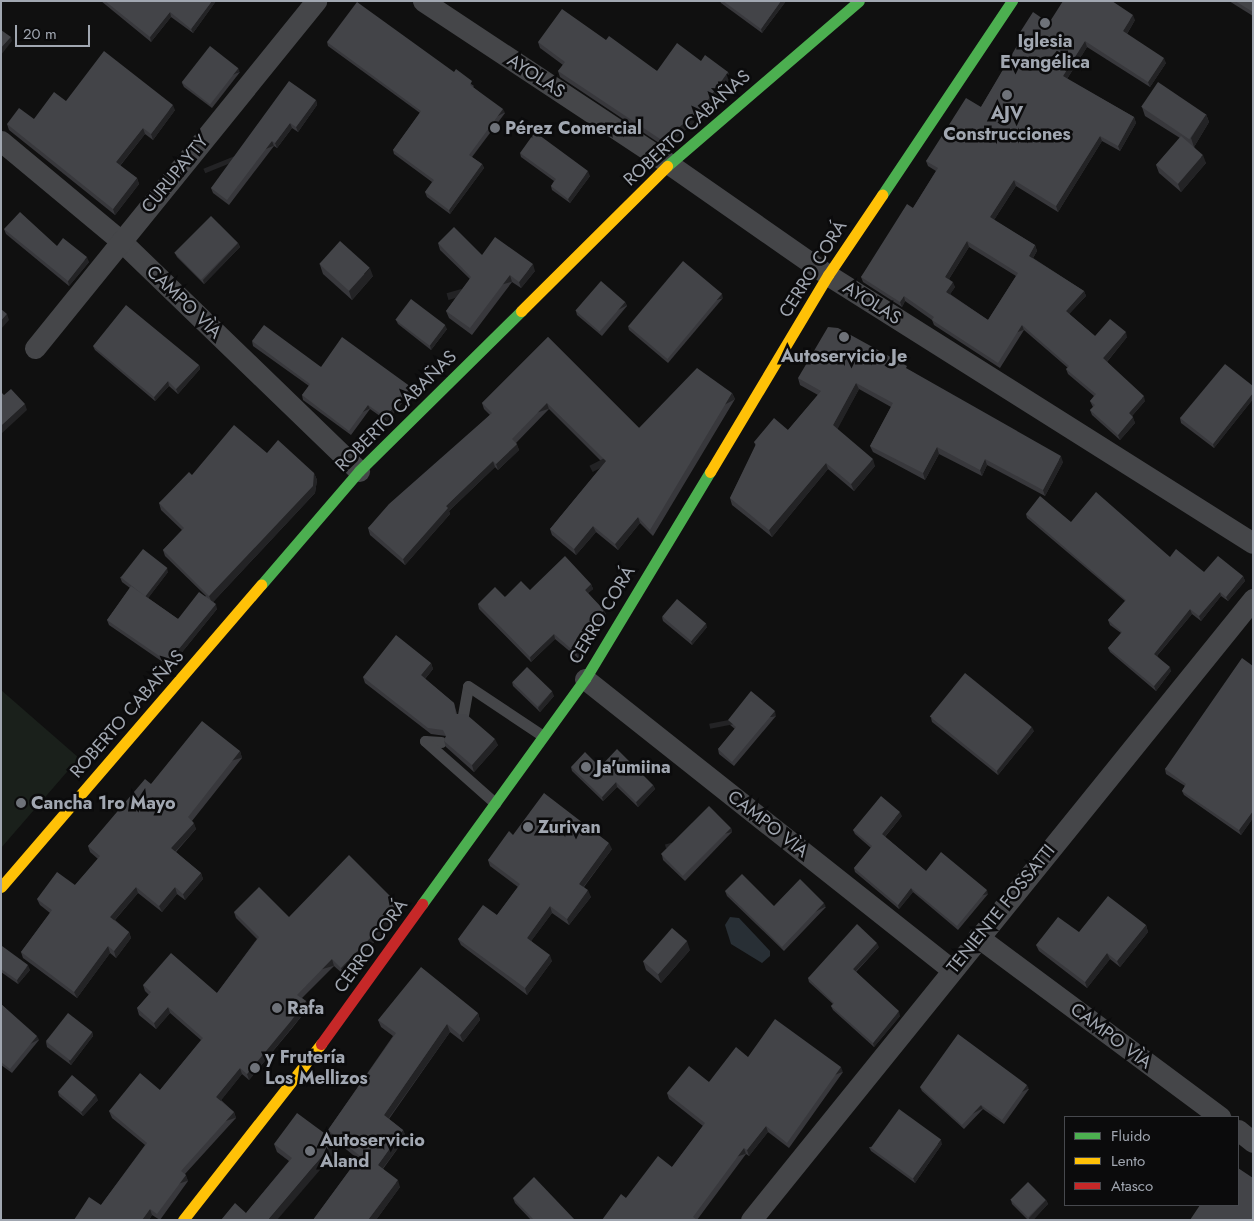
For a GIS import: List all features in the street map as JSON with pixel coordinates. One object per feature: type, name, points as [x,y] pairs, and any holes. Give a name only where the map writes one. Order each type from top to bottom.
[{"type":"street","name":"CURUPAYTY","points":[[35,348],[316,1]]},
{"type":"street","name":"AYOLAS","points":[[423,1],[670,164],[828,275],[1253,543]]},
{"type":"street","name":"ROBERTO CABAÑAS","points":[[1,887],[359,471],[670,164],[859,1]]},
{"type":"street","name":"CERRO CORÁ","points":[[183,1220],[329,1034],[585,678],[828,275],[1012,1]]},
{"type":"street","name":"CAMPO VÌA","points":[[1,141],[121,241],[359,471]]},
{"type":"street","name":"TENIENTE FOSSATTI","points":[[751,1220],[951,969],[1253,599]]},
{"type":"street","name":"CAMPO VÌA","points":[[585,678],[951,969]]},
{"type":"street","name":"CAMPO VÌA","points":[[978,937],[1219,1116]]},
{"type":"street","points":[[1239,1131],[1253,1142]]},
{"type":"lane","points":[[462,715],[468,686],[543,736]]},
{"type":"lane","points":[[441,742],[425,742],[495,803]]},
{"type":"shaded area","name":"Cancha 1ro Mayo","points":[[1,690],[79,758],[1,848]]},
{"type":"shaded area","points":[[730,917],[739,918],[770,951],[770,956],[762,963],[731,944],[725,925]]},
{"type":"building","points":[[105,1],[212,1],[191,29],[170,12],[150,37]]},
{"type":"building","points":[[723,1],[781,1],[761,29]]},
{"type":"building","points":[[1063,1],[1112,1],[1133,15],[1123,31],[1164,58],[1148,82],[1085,41],[1063,76],[1134,117],[1118,146],[1100,136],[1056,206],[1014,180],[990,217],[1035,245],[1029,256],[1084,291],[1066,311],[1095,336],[1110,319],[1126,332],[1103,358],[1144,396],[1129,413],[1133,417],[1118,435],[1090,410],[1095,405],[1090,401],[1096,394],[1066,369],[1069,366],[1022,325],[998,363],[932,320],[934,317],[904,296],[900,302],[861,277],[907,204],[913,208],[938,168],[926,161],[966,98],[981,107],[1021,39],[1017,37],[1033,12],[1049,23]],"holes":[[[967,241],[1018,273],[988,320],[946,292],[953,282],[945,277]]]},
{"type":"building","points":[[1235,1],[1253,1],[1253,12]]},
{"type":"building","points":[[357,2],[454,72],[456,69],[472,81],[470,85],[503,109],[469,155],[482,164],[449,210],[425,192],[434,180],[393,150],[421,111],[327,42]]},
{"type":"building","points":[[562,9],[606,40],[609,36],[657,71],[677,43],[701,61],[705,55],[728,72],[703,107],[663,141],[558,71],[565,62],[538,42]]},
{"type":"building","points":[[1,30],[11,37],[1,48]]},
{"type":"building","points":[[210,46],[238,68],[210,104],[182,82]]},
{"type":"building","points":[[104,51],[173,105],[151,134],[143,128],[116,162],[137,178],[113,209],[7,124],[19,108],[34,119],[54,92],[66,101]]},
{"type":"building","points":[[289,81],[316,100],[296,127],[290,123],[275,143],[272,141],[227,200],[211,188]]},
{"type":"building","points":[[1158,82],[1206,114],[1189,139],[1141,107]]},
{"type":"building","points":[[535,132],[588,171],[568,199],[551,186],[556,179],[520,153]]},
{"type":"building","points":[[1181,136],[1203,155],[1178,184],[1156,165]]},
{"type":"building","points":[[20,212],[57,246],[63,238],[87,257],[68,281],[4,229]]},
{"type":"building","points":[[211,216],[238,243],[201,280],[174,253]]},
{"type":"building","points":[[454,227],[482,255],[495,237],[533,264],[519,282],[510,275],[470,328],[446,311],[471,277],[438,243]]},
{"type":"building","points":[[340,241],[370,268],[349,291],[319,264]]},
{"type":"building","points":[[683,261],[722,294],[667,359],[628,326]]},
{"type":"building","points":[[601,281],[625,302],[600,331],[575,310]]},
{"type":"building","points":[[411,299],[445,325],[430,346],[395,320]]},
{"type":"building","points":[[126,305],[199,365],[176,389],[168,381],[154,397],[93,346]]},
{"type":"building","points":[[1,309],[7,314],[1,321]]},
{"type":"building","points":[[264,325],[321,367],[342,337],[411,387],[385,417],[368,405],[349,431],[302,395],[310,384],[252,341]]},
{"type":"building","points":[[828,327],[838,328],[907,366],[906,368],[1061,456],[1043,490],[985,459],[980,470],[937,447],[923,473],[870,446],[893,403],[856,383],[833,425],[873,459],[851,484],[826,463],[769,530],[730,498],[756,444],[754,442],[774,418],[788,430],[821,391],[798,378]]},
{"type":"building","points":[[548,337],[639,428],[697,368],[732,393],[650,530],[638,517],[615,544],[593,526],[574,549],[550,529],[606,461],[547,403],[512,439],[517,444],[496,464],[493,461],[446,506],[448,508],[403,559],[368,528],[389,504],[492,413],[482,403]]},
{"type":"building","points":[[1225,364],[1253,386],[1253,393],[1213,444],[1180,418]]},
{"type":"building","points":[[11,389],[25,404],[1,426],[1,392],[4,395]]},
{"type":"building","points":[[234,425],[267,453],[278,440],[314,473],[313,486],[209,596],[163,550],[184,528],[159,503],[189,472],[192,475]]},
{"type":"building","points":[[1096,492],[1170,557],[1176,549],[1204,572],[1218,556],[1243,576],[1226,597],[1220,592],[1199,616],[1190,609],[1154,654],[1170,667],[1154,686],[1108,648],[1122,632],[1108,620],[1126,600],[1026,514],[1040,496],[1071,522]]},
{"type":"building","points":[[143,549],[167,568],[145,596],[121,577]]},
{"type":"building","points":[[565,556],[591,584],[585,590],[604,610],[591,625],[577,654],[554,634],[530,657],[478,604],[495,587],[505,597],[521,581],[530,590]]},
{"type":"building","points":[[131,586],[178,619],[199,592],[216,604],[168,662],[107,620]]},
{"type":"building","points":[[677,599],[706,623],[691,641],[662,617]]},
{"type":"building","points":[[396,635],[431,663],[421,675],[454,703],[456,714],[466,714],[495,739],[472,765],[444,741],[446,736],[443,730],[428,728],[363,677]]},
{"type":"building","points":[[1242,658],[1253,666],[1253,811],[1239,830],[1182,791],[1186,784],[1165,769]]},
{"type":"building","points":[[527,667],[552,691],[538,706],[512,682]]},
{"type":"building","points":[[965,673],[1032,727],[997,771],[930,717]]},
{"type":"building","points":[[751,691],[775,711],[732,762],[718,749],[736,727],[728,720]]},
{"type":"building","points":[[202,721],[240,751],[188,817],[194,823],[171,848],[201,873],[183,894],[175,887],[159,906],[136,887],[110,917],[129,932],[114,951],[108,946],[74,992],[21,952],[52,910],[37,899],[57,872],[75,885],[100,856],[88,846],[145,779],[151,784]]},
{"type":"building","points":[[617,749],[653,785],[636,802],[616,782],[602,797],[571,767],[585,752],[600,767]]},
{"type":"building","points":[[544,793],[609,843],[579,884],[588,890],[567,919],[550,906],[527,938],[550,955],[525,988],[458,939],[483,905],[497,915],[520,884],[488,860],[509,831],[513,835]]},
{"type":"building","points":[[881,796],[900,812],[882,834],[926,871],[941,852],[987,890],[957,926],[911,888],[898,905],[854,868],[872,846],[853,830]]},
{"type":"building","points":[[709,806],[731,828],[683,876],[661,854]]},
{"type":"building","points":[[349,855],[397,903],[380,928],[341,968],[332,959],[297,995],[306,1001],[291,1021],[247,1074],[240,1068],[216,1097],[234,1112],[181,1171],[186,1175],[157,1214],[150,1209],[142,1220],[74,1220],[89,1197],[101,1205],[147,1143],[109,1111],[140,1073],[160,1090],[203,1038],[168,1007],[154,1023],[137,1008],[151,992],[143,985],[171,953],[217,993],[259,937],[234,912],[259,887],[289,917]]},
{"type":"building","points":[[742,874],[774,906],[800,879],[824,903],[782,947],[725,891]]},
{"type":"building","points":[[1108,896],[1146,925],[1117,961],[1107,953],[1085,982],[1036,945],[1058,917],[1079,932]]},
{"type":"building","points":[[857,924],[877,943],[853,969],[899,1011],[873,1043],[831,1006],[834,1003],[808,978]]},
{"type":"building","points":[[672,928],[687,941],[658,974],[643,961]]},
{"type":"building","points":[[2,946],[28,965],[17,980],[1,969]]},
{"type":"building","points":[[421,967],[478,1013],[460,1035],[447,1024],[384,1115],[403,1130],[378,1165],[398,1180],[368,1220],[313,1220],[360,1156],[328,1130],[396,1033],[378,1020]]},
{"type":"building","points":[[1,1004],[37,1036],[10,1069],[1,1062]]},
{"type":"building","points":[[68,1013],[92,1032],[70,1060],[46,1041]]},
{"type":"building","points":[[775,1019],[841,1067],[787,1143],[766,1126],[747,1150],[744,1148],[693,1217],[697,1220],[602,1220],[621,1194],[626,1198],[658,1156],[672,1167],[705,1123],[667,1093],[689,1066],[709,1082],[736,1047],[748,1057]]},
{"type":"building","points":[[958,1034],[1027,1085],[1002,1120],[981,1105],[962,1125],[920,1087]]},
{"type":"building","points":[[72,1075],[96,1095],[82,1112],[58,1092]]},
{"type":"building","points":[[899,1109],[941,1140],[913,1178],[871,1148]]},
{"type":"building","points":[[297,1113],[335,1141],[268,1220],[221,1220],[235,1203],[246,1213],[292,1158],[274,1144]]},
{"type":"building","points":[[1239,1169],[1253,1178],[1253,1220],[1190,1220],[1199,1206],[1239,1206]]},
{"type":"building","points":[[534,1177],[575,1220],[534,1220],[513,1198]]},
{"type":"building","points":[[1028,1182],[1046,1200],[1028,1217],[1010,1200]]},
{"type":"traffic: fast","points":[[667,166],[859,1]]},
{"type":"traffic: fast","points":[[882,195],[1012,1]]},
{"type":"traffic: fast","points":[[261,585],[359,471],[521,311]]},
{"type":"traffic: fast","points":[[422,904],[585,679],[710,472]]},
{"type":"traffic: slow","points":[[521,311],[667,166]]},
{"type":"traffic: slow","points":[[710,472],[828,275],[882,195]]},
{"type":"traffic: slow","points":[[1,887],[261,585]]},
{"type":"traffic: slow","points":[[183,1220],[321,1044]]},
{"type":"traffic: jam","points":[[321,1044],[422,904]]},
{"type":"place","name":"Iglesia Evangélica","points":[[1045,23]]},
{"type":"place","name":"AJV Construcciones","points":[[1007,95]]},
{"type":"place","name":"Pérez Comercial","points":[[495,128]]},
{"type":"place","name":"Autoservicio Je","points":[[844,337]]},
{"type":"place","name":"Ja'umiina","points":[[586,767]]},
{"type":"place","name":"Cancha 1ro Mayo","points":[[21,803]]},
{"type":"place","name":"Zurivan","points":[[528,827]]},
{"type":"place","name":"Rafa","points":[[277,1008]]},
{"type":"place","name":"y Frutería Los Mellizos","points":[[255,1068]]},
{"type":"place","name":"Autoservicio Aland","points":[[310,1151]]}]
